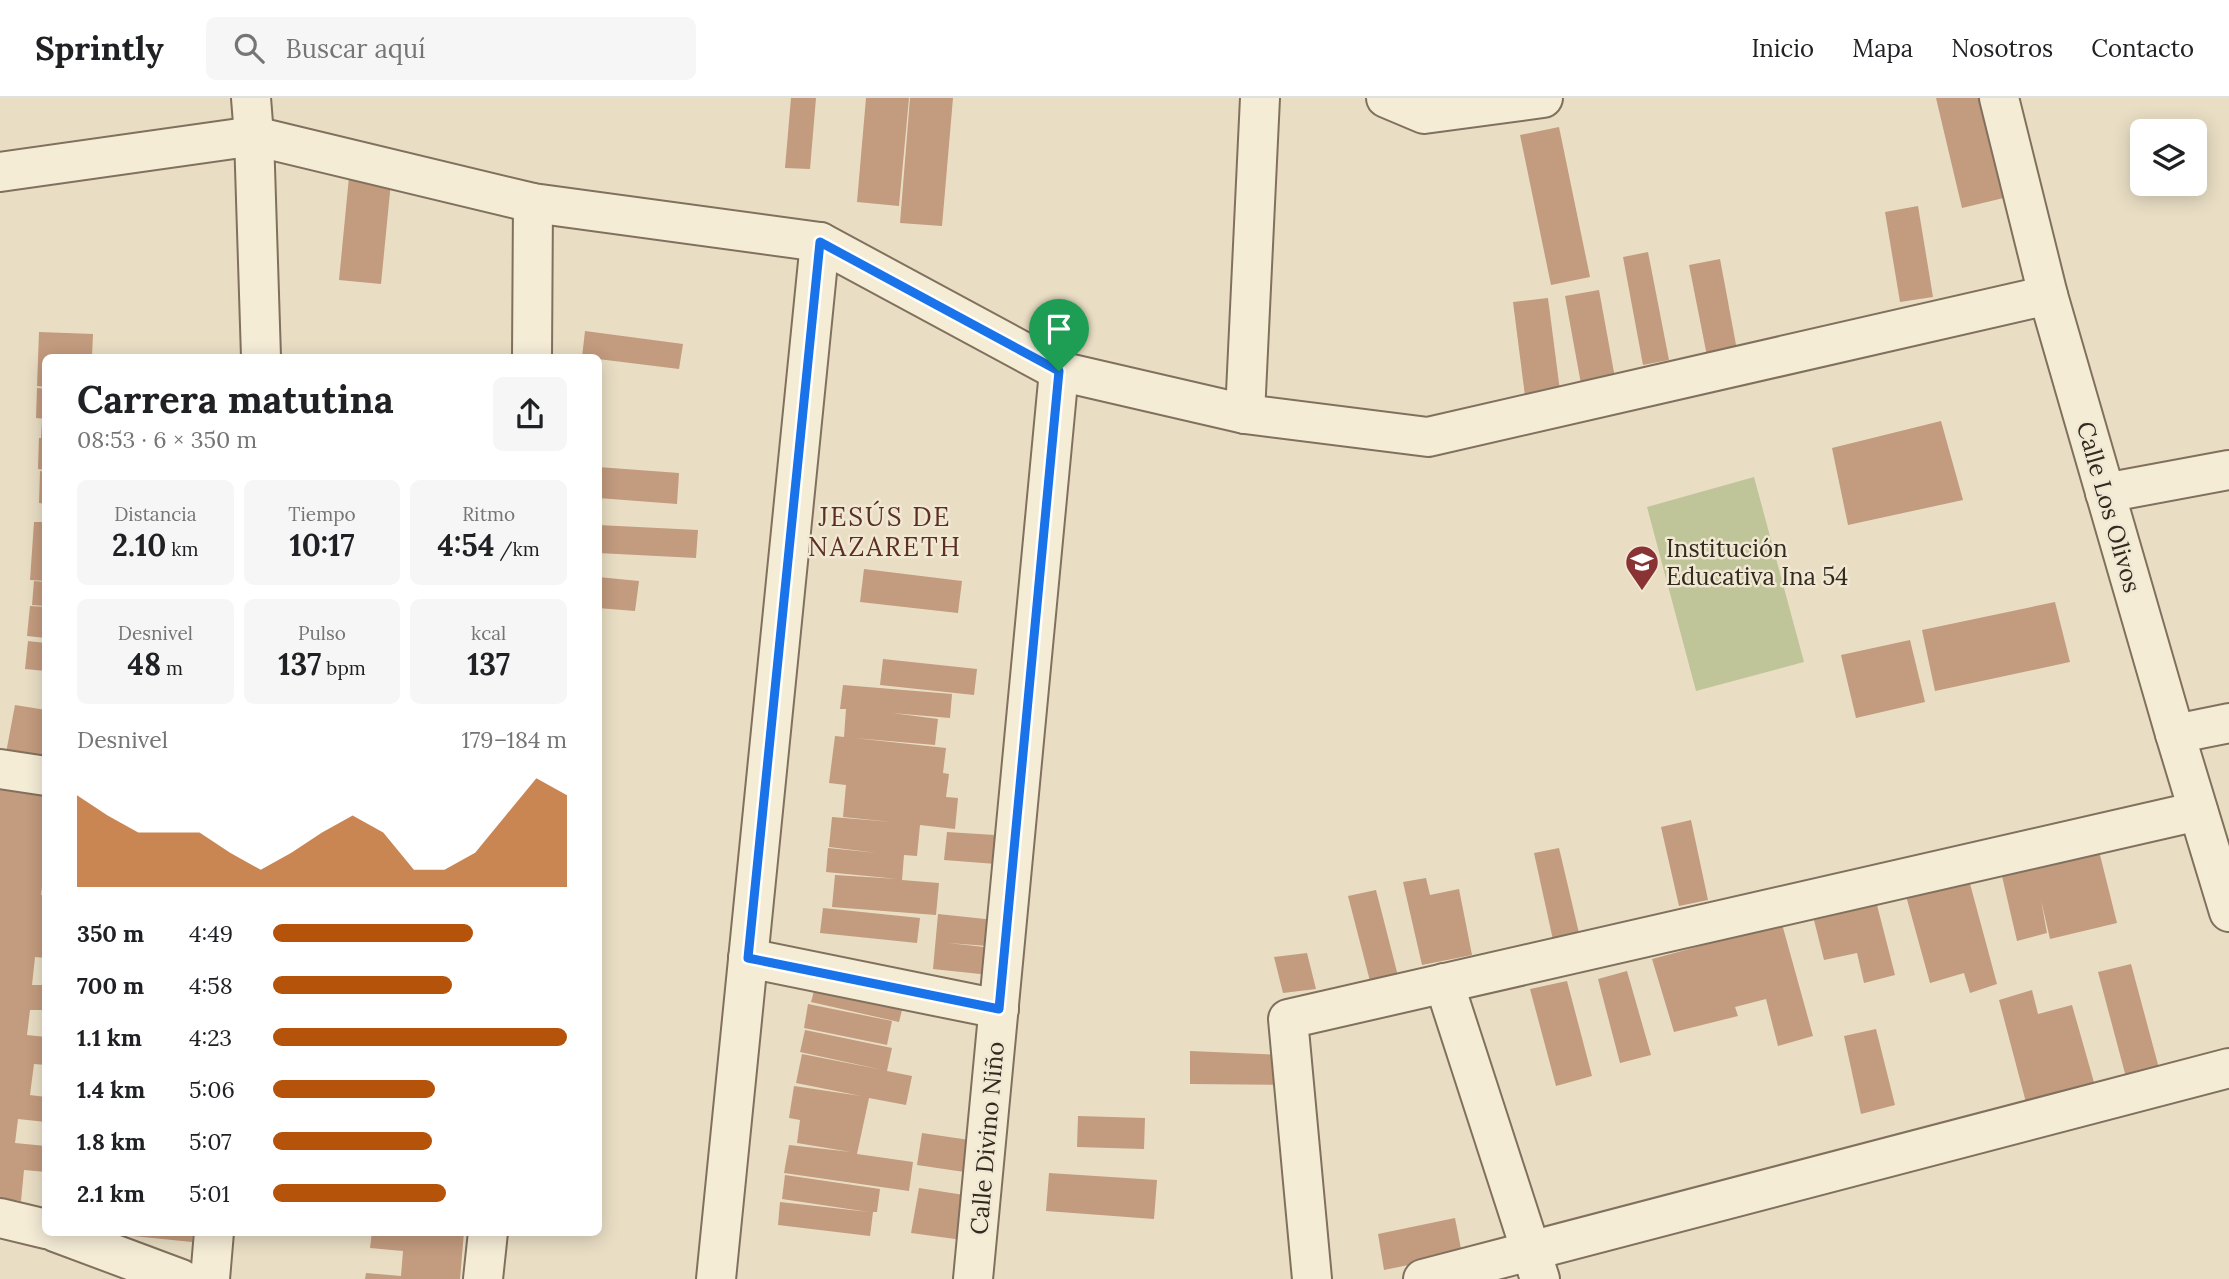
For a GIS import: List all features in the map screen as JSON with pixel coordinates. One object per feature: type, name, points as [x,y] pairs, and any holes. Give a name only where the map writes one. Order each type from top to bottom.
[{"type":"street","points":[[251,98],[261,354]]},
{"type":"street","points":[[1245,414],[1260,98]]},
{"type":"street","points":[[1385,98],[1424,114],[1543,98]]},
{"type":"street","name":"Calle Los Olivos","points":[[1999,98],[2048,295],[2229,912]]},
{"type":"street","points":[[0,172],[254,136],[533,203],[820,242],[1059,371],[1245,414],[1428,437],[2048,295]]},
{"type":"street","points":[[532,354],[533,203]]},
{"type":"street","points":[[716,1279],[820,242]]},
{"type":"street","name":"Calle Divino Niño","points":[[973,1279],[1059,371]]},
{"type":"street","points":[[2105,493],[2229,470]]},
{"type":"street","points":[[2175,734],[2229,723]]},
{"type":"street","points":[[0,769],[42,775]]},
{"type":"street","points":[[1312,1279],[1288,1019],[2198,811]]},
{"type":"street","points":[[748,958],[999,1009]]},
{"type":"street","points":[[1444,984],[1535,1265]]},
{"type":"street","points":[[1423,1279],[1535,1265],[2229,1068]]},
{"type":"street","points":[[0,1218],[42,1228]]},
{"type":"street","points":[[66,1236],[181,1279]]},
{"type":"street","points":[[210,1279],[214,1236]]},
{"type":"street","points":[[483,1279],[488,1236]]},
{"type":"green space","points":[[1754,477],[1804,662],[1696,691],[1647,507]]},
{"type":"building","points":[[791,98],[816,98],[810,169],[785,168]]},
{"type":"building","points":[[866,98],[909,98],[899,206],[857,202]]},
{"type":"building","points":[[910,98],[953,98],[942,226],[900,223]]},
{"type":"building","points":[[1936,98],[1993,98],[2016,195],[1962,208]]},
{"type":"building","points":[[1559,127],[1590,277],[1551,285],[1520,135]]},
{"type":"building","points":[[349,177],[391,182],[381,284],[339,280]]},
{"type":"building","points":[[1918,206],[1933,297],[1900,302],[1885,212]]},
{"type":"building","points":[[1648,252],[1669,360],[1643,365],[1623,257]]},
{"type":"building","points":[[1720,259],[1737,350],[1707,356],[1689,265]]},
{"type":"building","points":[[1599,290],[1615,378],[1581,384],[1565,296]]},
{"type":"building","points":[[1548,298],[1560,391],[1525,396],[1513,302]]},
{"type":"building","points":[[585,331],[683,344],[679,369],[602,359],[602,354],[582,354]]},
{"type":"building","points":[[39,332],[93,334],[92,354],[42,354],[42,387],[37,386]]},
{"type":"building","points":[[37,388],[42,389],[42,419],[36,418]]},
{"type":"building","points":[[42,420],[42,470],[38,469]]},
{"type":"building","points":[[1941,421],[1963,500],[1848,525],[1832,448]]},
{"type":"building","points":[[602,467],[679,473],[677,504],[602,498]]},
{"type":"building","points":[[40,471],[42,503],[39,503]]},
{"type":"building","points":[[34,522],[42,522],[42,581],[30,580]]},
{"type":"building","points":[[602,525],[698,530],[696,558],[602,553]]},
{"type":"building","points":[[864,569],[962,581],[958,613],[860,602]]},
{"type":"building","points":[[602,577],[639,581],[635,611],[602,608]]},
{"type":"building","points":[[34,581],[42,582],[42,606],[32,605]]},
{"type":"building","points":[[2055,602],[2070,662],[1935,691],[1922,630]]},
{"type":"building","points":[[30,606],[42,607],[42,638],[27,636]]},
{"type":"building","points":[[1910,640],[1925,702],[1856,718],[1841,655]]},
{"type":"building","points":[[28,641],[42,643],[42,671],[25,669]]},
{"type":"building","points":[[883,659],[977,669],[974,695],[880,685]]},
{"type":"building","points":[[843,685],[952,694],[950,718],[892,713],[938,719],[935,745],[854,738],[946,748],[943,773],[949,774],[946,797],[958,798],[955,829],[920,825],[917,856],[904,855],[902,880],[939,883],[936,915],[832,907],[835,875],[898,879],[826,872],[828,848],[877,853],[829,847],[832,817],[892,822],[843,817],[846,785],[829,783],[835,736],[844,737],[846,709],[840,709]]},
{"type":"building","points":[[15,705],[42,709],[42,759],[6,753]]},
{"type":"building","points":[[0,784],[42,788],[42,958],[35,957],[32,985],[42,985],[42,1010],[30,1010],[27,1035],[42,1037],[42,1065],[34,1064],[30,1095],[42,1096],[42,1122],[18,1119],[15,1143],[42,1146],[42,1172],[24,1170],[21,1201],[0,1199]]},
{"type":"building","points":[[1691,820],[1708,900],[1679,906],[1661,827]]},
{"type":"building","points":[[947,832],[1011,836],[1009,865],[944,860]]},
{"type":"building","points":[[1559,848],[1579,933],[1553,940],[1534,853]]},
{"type":"building","points":[[2099,851],[2117,923],[2050,939],[2041,900],[2047,933],[2017,941],[2001,872]]},
{"type":"building","points":[[1426,878],[1430,895],[1459,889],[1472,955],[1422,965],[1403,882]]},
{"type":"building","points":[[1969,880],[1997,984],[1970,993],[1964,973],[1930,983],[1906,896]]},
{"type":"building","points":[[1376,890],[1398,976],[1371,985],[1348,896]]},
{"type":"building","points":[[1877,905],[1895,975],[1864,983],[1857,953],[1824,960],[1814,920]]},
{"type":"building","points":[[823,908],[920,918],[917,943],[820,933]]},
{"type":"building","points":[[938,914],[1004,921],[1001,947],[948,943],[1002,949],[999,976],[933,969]]},
{"type":"building","points":[[1782,924],[1813,1036],[1778,1046],[1766,999],[1735,1007],[1738,1016],[1674,1032],[1652,959]]},
{"type":"building","points":[[1307,953],[1316,989],[1283,993],[1274,957]]},
{"type":"building","points":[[2131,964],[2160,1072],[2127,1081],[2098,972]]},
{"type":"building","points":[[1627,971],[1651,1055],[1620,1063],[1598,979]]},
{"type":"building","points":[[818,976],[906,994],[899,1022],[811,1002]]},
{"type":"building","points":[[1567,981],[1592,1076],[1556,1086],[1530,989]]},
{"type":"building","points":[[2032,990],[2038,1014],[2072,1005],[2097,1093],[2028,1110],[1999,1000]]},
{"type":"building","points":[[808,1004],[892,1021],[887,1045],[804,1028]]},
{"type":"building","points":[[1876,1029],[1895,1105],[1861,1114],[1844,1036]]},
{"type":"building","points":[[805,1030],[892,1048],[887,1071],[912,1076],[906,1105],[869,1098],[857,1154],[913,1162],[909,1191],[784,1173],[789,1145],[851,1152],[797,1143],[800,1120],[789,1118],[794,1086],[861,1096],[796,1083],[802,1054],[883,1070],[800,1052]]},
{"type":"building","points":[[1190,1051],[1287,1055],[1288,1085],[1190,1084]]},
{"type":"building","points":[[1078,1116],[1145,1118],[1144,1149],[1077,1147]]},
{"type":"building","points":[[922,1133],[983,1142],[978,1174],[917,1165]]},
{"type":"building","points":[[1049,1173],[1157,1180],[1154,1219],[1046,1211]]},
{"type":"building","points":[[785,1175],[880,1189],[870,1236],[778,1225],[780,1202],[869,1212],[782,1199]]},
{"type":"building","points":[[919,1188],[977,1197],[970,1241],[911,1233]]},
{"type":"building","points":[[1455,1218],[1462,1254],[1384,1270],[1378,1234]]},
{"type":"building","points":[[133,1236],[193,1236],[192,1242]]},
{"type":"building","points":[[372,1236],[464,1236],[460,1279],[365,1279],[366,1273],[401,1276],[403,1251],[370,1248]]},
{"type":"place","name":"Institución Educativa Ina 54","points":[[1642,592]]},
{"type":"district","name":"JESÚS DE NAZARETH","points":[[885,531]]},
{"type":"route","points":[[820,242],[1059,371],[999,1009],[748,958],[820,242]]}]
